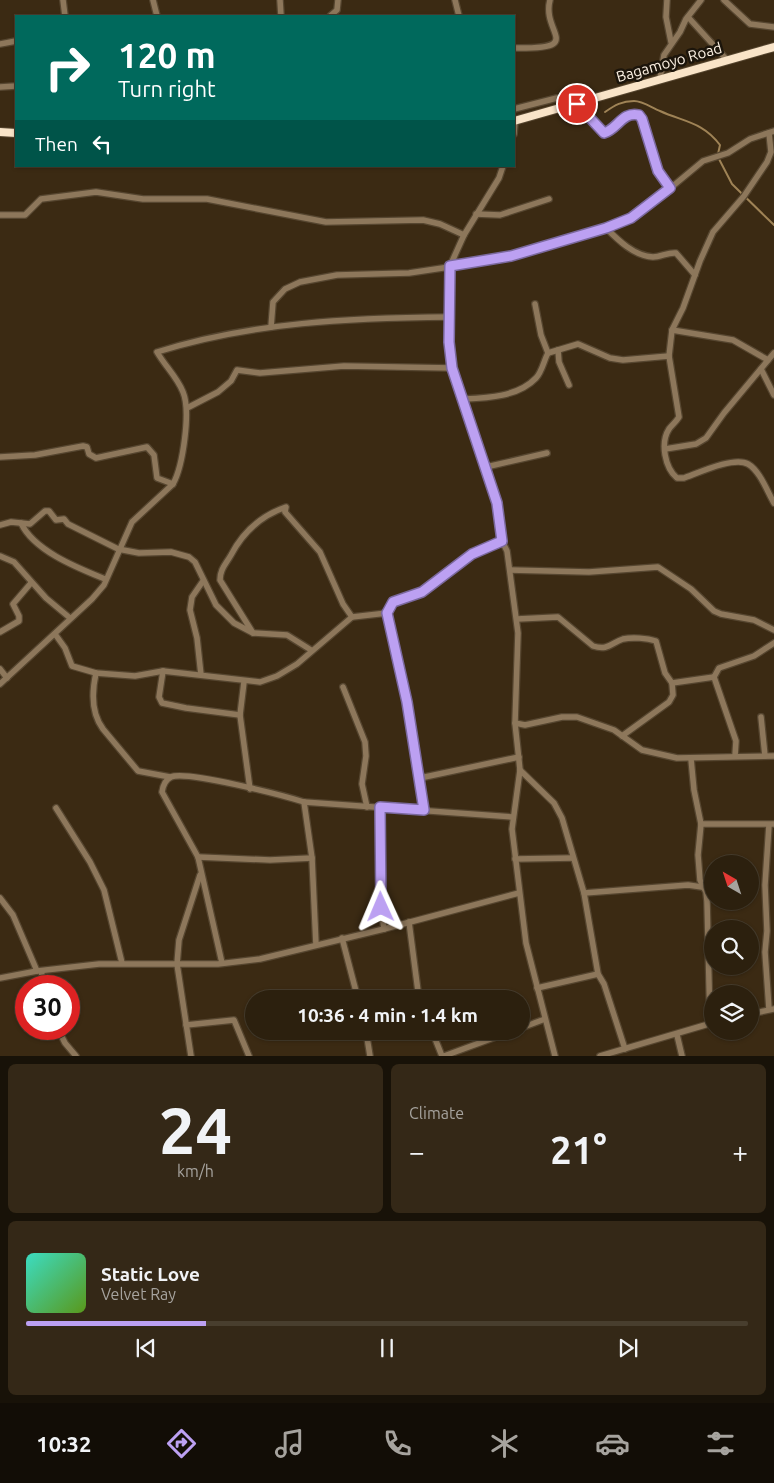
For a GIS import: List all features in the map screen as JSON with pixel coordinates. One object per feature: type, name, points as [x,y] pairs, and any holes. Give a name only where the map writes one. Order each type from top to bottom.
[{"type":"highway","name":"Bagamoyo Road","points":[[515,121],[774,47]]},
{"type":"highway","points":[[0,132],[15,133]]},
{"type":"street","points":[[63,0],[65,15]]},
{"type":"street","points":[[153,0],[158,15]]},
{"type":"street","points":[[280,0],[281,15]]},
{"type":"street","points":[[331,15],[337,10],[338,0]]},
{"type":"street","points":[[455,0],[459,15]]},
{"type":"street","points":[[515,48],[543,48],[552,45],[556,40],[549,11],[550,0]]},
{"type":"street","points":[[667,0],[666,17],[672,42]]},
{"type":"street","points":[[660,78],[664,55],[701,0]]},
{"type":"street","points":[[724,0],[750,24],[774,27]]},
{"type":"street","points":[[688,17],[727,60]]},
{"type":"street","points":[[0,44],[15,41]]},
{"type":"street","points":[[0,87],[15,86]]},
{"type":"street","points":[[515,109],[557,98],[575,105],[604,133],[610,131],[622,118],[630,114],[639,115],[642,119],[658,171],[670,188]]},
{"type":"street","points":[[271,327],[273,302],[285,289],[300,282],[337,275],[409,273],[511,256],[606,228],[631,218],[703,161],[728,153],[750,139],[772,132],[771,152],[767,162],[744,196],[713,232],[683,308],[672,330],[669,356],[679,417],[668,430],[665,449],[669,468],[677,478],[684,478],[730,463],[748,464],[754,470],[774,503]]},
{"type":"street","points":[[503,167],[499,178],[464,235],[450,266],[452,368],[463,398],[467,418],[486,467],[497,503],[502,541],[507,551],[510,570],[517,618],[515,723],[520,770],[512,817],[518,893],[526,943],[555,1056]]},
{"type":"street","points":[[0,215],[25,216],[41,199],[96,192],[143,199],[206,199],[326,222],[423,220],[440,224],[464,235]]},
{"type":"street","points":[[476,214],[500,215],[549,198]]},
{"type":"street","points":[[606,228],[627,248],[645,255],[655,257],[676,253],[695,276]]},
{"type":"street","points":[[463,398],[493,398],[518,390],[537,377],[548,353],[538,327],[535,304]]},
{"type":"street","points":[[0,684],[92,599],[106,580],[118,549],[135,518],[173,484],[180,462],[187,408],[184,393],[158,352],[216,335],[271,327],[341,319],[450,317]]},
{"type":"street","points":[[672,330],[733,340],[768,360]]},
{"type":"street","points":[[548,353],[571,345],[584,345],[610,358],[623,360],[669,356]]},
{"type":"street","points":[[558,350],[559,362],[569,385]]},
{"type":"street","points":[[665,449],[696,444],[706,438],[724,412],[774,353]]},
{"type":"street","points":[[187,408],[218,392],[231,381],[237,370],[260,373],[344,366],[452,368]]},
{"type":"street","points":[[761,369],[774,395]]},
{"type":"street","points":[[0,457],[35,455],[83,446],[87,447],[89,454],[96,458],[147,447],[154,455],[157,478],[173,484]]},
{"type":"street","points":[[486,467],[548,453]]},
{"type":"street","points":[[253,633],[220,580],[220,573],[237,542],[257,521],[286,507],[284,512],[320,552],[343,604],[352,617]]},
{"type":"street","points":[[0,525],[10,522],[30,524],[45,511],[49,511],[56,520],[64,519],[68,524],[118,549],[139,553],[171,552],[189,557],[195,562],[216,605],[226,617],[253,633],[286,635],[311,650]]},
{"type":"street","points":[[21,523],[27,535],[35,542],[73,565],[106,580]]},
{"type":"street","points":[[424,810],[396,646],[387,613],[393,602],[422,592],[472,554],[502,541]]},
{"type":"street","points":[[0,556],[14,562],[31,583],[70,618]]},
{"type":"street","points":[[510,570],[589,572],[658,567],[691,589],[721,614],[754,620],[774,630]]},
{"type":"street","points":[[201,675],[197,638],[190,610],[192,597],[203,581]]},
{"type":"street","points":[[0,632],[19,622],[19,616],[13,604],[31,583]]},
{"type":"street","points":[[56,634],[65,648],[72,666],[96,673],[135,676],[163,671],[244,682],[260,682],[277,676],[297,664],[311,650],[352,617],[387,613]]},
{"type":"street","points":[[517,618],[558,617],[593,646],[599,648],[608,648],[626,638],[656,641],[665,674],[672,683],[673,694],[670,702],[622,736]]},
{"type":"street","points":[[735,756],[736,741],[714,677],[719,668],[754,656],[774,643]]},
{"type":"street","points":[[0,669],[7,678]]},
{"type":"street","points":[[163,671],[159,697],[162,702],[186,708],[240,714]]},
{"type":"street","points":[[96,673],[93,699],[97,719],[102,729],[138,771],[170,777],[178,775],[279,794],[304,802],[512,817]]},
{"type":"street","points":[[672,683],[714,677]]},
{"type":"street","points":[[244,682],[240,714],[250,789]]},
{"type":"street","points":[[343,687],[366,742],[362,784],[368,806]]},
{"type":"street","points":[[515,723],[525,725],[562,717],[577,717],[614,730],[635,747],[653,754],[691,759],[774,756]]},
{"type":"street","points":[[760,717],[765,756]]},
{"type":"street","points":[[420,778],[519,758]]},
{"type":"street","points":[[691,759],[694,790],[701,824],[698,855],[702,887],[706,892],[707,901],[710,985]]},
{"type":"street","points":[[520,770],[554,803],[562,818],[584,893],[598,974],[606,988],[625,1049]]},
{"type":"street","points":[[170,777],[163,785],[162,792],[198,857],[222,963]]},
{"type":"street","points":[[304,802],[312,858],[316,946]]},
{"type":"street","points":[[380,807],[381,907],[384,930]]},
{"type":"street","points":[[56,808],[90,862],[104,890],[122,963]]},
{"type":"street","points":[[701,824],[771,824],[765,885],[767,932],[765,952],[772,1009],[759,1012]]},
{"type":"street","points":[[198,857],[261,860],[312,858]]},
{"type":"street","points":[[515,859],[573,858]]},
{"type":"street","points":[[191,1056],[176,964],[179,940],[201,874]]},
{"type":"street","points":[[584,893],[688,885],[702,887]]},
{"type":"street","points":[[0,978],[39,971],[122,963],[222,963],[260,959],[342,938],[384,930],[518,893]]},
{"type":"street","points":[[0,898],[13,915],[40,975]]},
{"type":"street","points":[[409,922],[418,990]]},
{"type":"street","points":[[342,938],[356,990]]},
{"type":"street","points":[[537,988],[598,974]]},
{"type":"street","points":[[530,1025],[545,1019]]},
{"type":"street","points":[[186,1025],[234,1020],[249,1056]]},
{"type":"street","points":[[600,1056],[704,1025]]},
{"type":"street","points":[[677,1034],[682,1056]]},
{"type":"street","points":[[64,1040],[76,1056]]},
{"type":"street","points":[[367,1040],[370,1056]]},
{"type":"street","points":[[436,1040],[443,1056],[487,1040]]},
{"type":"waterway","points":[[605,112],[615,105],[626,102],[637,101],[644,103],[700,127],[714,137],[720,145],[718,154]]},
{"type":"waterway","points":[[719,159],[732,184],[774,225]]},
{"type":"route","points":[[381,907],[380,807],[424,810],[407,702],[396,646],[387,613],[393,602],[422,592],[472,554],[502,541],[497,503],[475,435],[467,418],[463,398],[452,368],[449,342],[450,266],[511,256],[606,228],[631,218],[644,210],[670,188],[658,171],[642,119],[639,115],[630,114],[622,118],[610,131],[604,133],[600,131],[577,104]]}]
